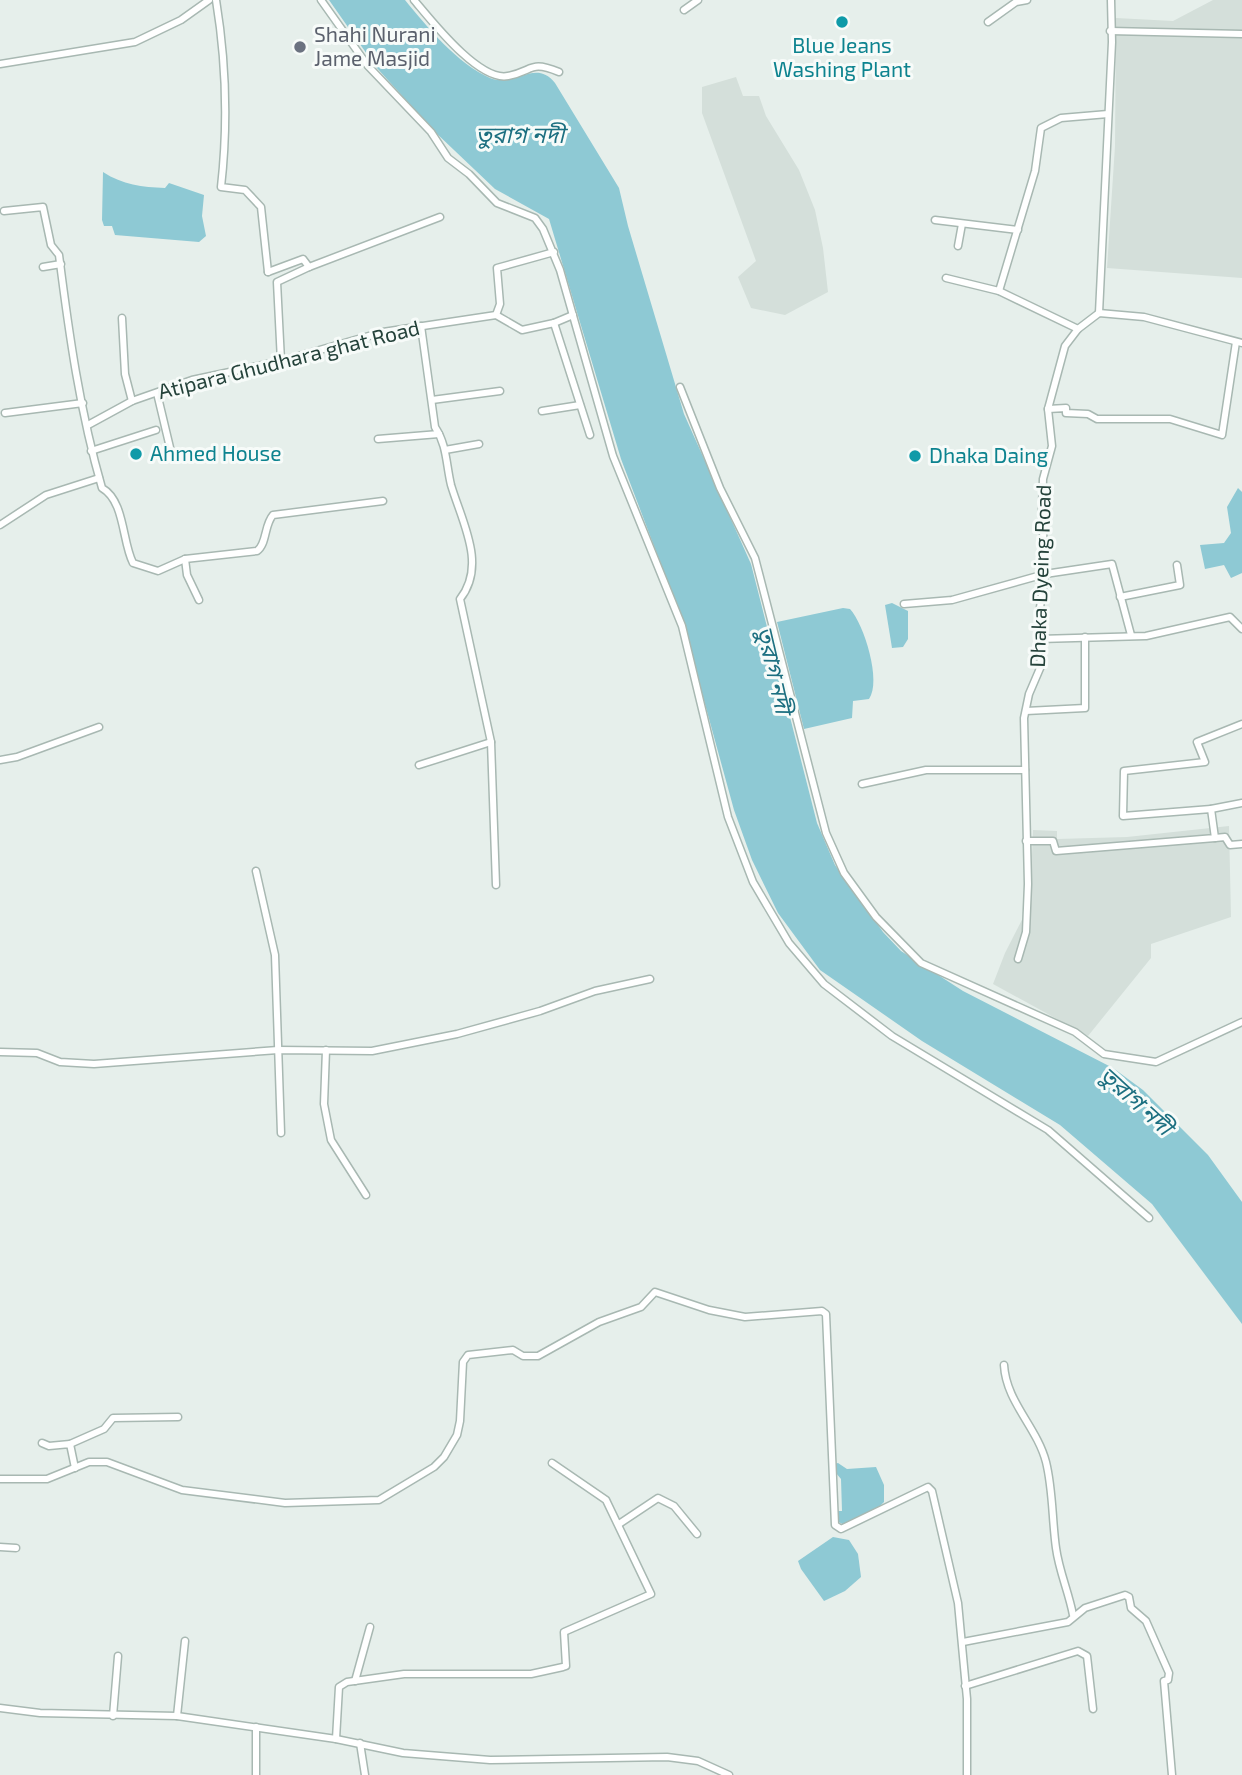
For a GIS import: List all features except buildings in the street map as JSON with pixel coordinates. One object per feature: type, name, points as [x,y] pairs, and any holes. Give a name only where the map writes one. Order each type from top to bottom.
[{"type":"street","points":[[0,64],[135,43],[181,20],[209,0]]},
{"type":"street","points":[[216,0],[224,66],[225,132],[221,187],[245,190],[261,207],[268,272]]},
{"type":"street","points":[[321,0],[369,66],[431,132],[448,158],[469,174],[496,203],[536,218],[554,252],[613,456],[682,626],[728,817],[753,882],[789,943],[824,984],[892,1036],[1048,1130],[1149,1218]]},
{"type":"street","points":[[414,0],[463,56],[499,75],[509,76],[533,66],[559,72]]},
{"type":"street","points":[[684,10],[698,0]]},
{"type":"street","points":[[988,22],[1016,2],[1027,0]]},
{"type":"street","points":[[1048,409],[1066,408],[1066,413],[1088,414],[1097,419],[1170,419],[1222,435],[1239,343],[1144,317],[1099,313],[1112,42],[1111,0]]},
{"type":"street","points":[[1110,31],[1242,34]]},
{"type":"street","points":[[999,291],[1035,171],[1042,126],[1061,118],[1108,114]]},
{"type":"street","points":[[4,211],[43,207],[51,245],[60,255],[73,364],[88,425],[91,452],[102,488],[110,492],[116,507],[126,548],[133,563],[159,571],[185,559],[261,550],[269,520],[273,515],[383,501]]},
{"type":"street","points":[[277,282],[440,217]]},
{"type":"street","points":[[935,220],[1018,230]]},
{"type":"street","points":[[958,246],[962,224]]},
{"type":"street","points":[[554,252],[497,268],[500,304],[496,315],[522,330],[554,323],[573,315]]},
{"type":"street","points":[[268,272],[303,260],[309,267]]},
{"type":"street","points":[[43,267],[61,264]]},
{"type":"street","points":[[268,272],[275,275],[277,282],[281,361]]},
{"type":"street","points":[[946,278],[999,291],[1078,329]]},
{"type":"street","name":"Dhaka Dyeing Road","points":[[1018,959],[1026,932],[1026,710],[1041,666],[1039,639],[1045,574],[1042,510],[1044,479],[1052,446],[1048,409],[1065,346],[1078,329],[1099,313]]},
{"type":"street","name":"Atipara Ghudhara ghat Road","points":[[88,425],[132,401],[192,380],[281,361],[383,332],[496,315]]},
{"type":"street","points":[[122,318],[125,374],[132,401]]},
{"type":"street","points":[[554,323],[590,435]]},
{"type":"street","points":[[421,326],[435,427],[445,450],[451,483],[472,550],[471,584],[460,599],[491,742],[496,885]]},
{"type":"street","points":[[680,387],[720,488],[755,558],[777,653],[826,834],[844,873],[895,940],[921,963],[1075,1032],[1104,1054],[1156,1062],[1242,1022]]},
{"type":"street","points":[[432,400],[500,391]]},
{"type":"street","points":[[157,393],[172,456]]},
{"type":"street","points":[[5,413],[83,403]]},
{"type":"street","points":[[542,411],[580,405]]},
{"type":"street","points":[[91,452],[156,430]]},
{"type":"street","points":[[378,439],[439,434]]},
{"type":"street","points":[[445,450],[479,444]]},
{"type":"street","points":[[0,525],[47,495],[99,478]]},
{"type":"street","points":[[185,559],[187,575],[199,600]]},
{"type":"street","points":[[904,604],[952,600],[1045,574],[1112,564],[1131,635]]},
{"type":"street","points":[[1119,597],[1180,585],[1177,565]]},
{"type":"street","points":[[1039,639],[1146,635],[1230,617],[1242,629]]},
{"type":"street","points":[[1026,710],[1085,708],[1085,637]]},
{"type":"street","points":[[1242,724],[1197,742],[1205,762],[1124,771],[1123,816],[1211,809],[1242,803]]},
{"type":"street","points":[[0,760],[17,757],[99,727]]},
{"type":"street","points":[[419,765],[491,742]]},
{"type":"street","points":[[862,784],[926,770],[1025,770]]},
{"type":"street","points":[[1211,809],[1215,838]]},
{"type":"street","points":[[1026,841],[1053,841],[1056,851],[1225,837],[1230,845],[1242,844]]},
{"type":"street","points":[[256,871],[275,955],[281,1133]]},
{"type":"street","points":[[0,1052],[37,1053],[60,1062],[94,1064],[278,1050],[372,1051],[417,1043],[540,1011],[595,991],[650,979]]},
{"type":"street","points":[[326,1050],[324,1104],[331,1140],[366,1195]]},
{"type":"street","points":[[0,1479],[47,1479],[89,1462],[107,1462],[182,1490],[285,1503],[379,1500],[435,1467],[444,1457],[457,1435],[463,1362],[468,1355],[513,1350],[523,1356],[537,1356],[599,1322],[641,1307],[654,1292],[709,1310],[745,1317],[822,1311],[825,1314],[833,1422],[835,1525],[841,1529],[928,1487],[932,1491],[950,1562],[963,1642],[967,1775]]},
{"type":"street","points":[[1004,1365],[1005,1378],[1015,1404],[1029,1423],[1046,1463],[1056,1548],[1073,1615]]},
{"type":"street","points":[[42,1443],[49,1446],[69,1444],[104,1429],[113,1418],[178,1417]]},
{"type":"street","points":[[69,1444],[75,1468]]},
{"type":"street","points":[[336,1739],[339,1687],[355,1681],[404,1674],[531,1674],[566,1666],[565,1632],[651,1594],[606,1500],[552,1464]]},
{"type":"street","points":[[619,1524],[658,1498],[674,1506],[697,1534]]},
{"type":"street","points":[[0,1546],[16,1548]]},
{"type":"street","points":[[963,1642],[1068,1622],[1073,1615],[1085,1608],[1125,1595],[1131,1608],[1143,1617],[1169,1673],[1168,1680],[1164,1681],[1171,1775]]},
{"type":"street","points":[[355,1681],[370,1627]]},
{"type":"street","points":[[177,1716],[185,1641]]},
{"type":"street","points":[[965,1686],[1079,1651],[1087,1656],[1093,1709]]},
{"type":"street","points":[[113,1716],[118,1656]]},
{"type":"street","points":[[0,1708],[113,1716],[177,1716],[336,1739],[403,1753],[490,1760],[667,1757],[698,1760],[729,1775]]},
{"type":"street","points":[[256,1727],[256,1775]]},
{"type":"street","points":[[360,1743],[365,1775]]},
{"type":"shaded area","points":[[1213,0],[1242,0],[1242,278],[1107,268],[1115,146],[1116,18],[1173,21]]},
{"type":"shaded area","points":[[736,77],[743,96],[759,96],[766,116],[799,170],[815,210],[823,248],[828,292],[785,315],[751,308],[738,277],[756,261],[702,113],[702,87]]},
{"type":"shaded area","points":[[1229,826],[1231,917],[1151,944],[1151,958],[1088,1036],[993,984],[1005,953],[1030,904],[1033,830],[1057,831],[1057,839],[1127,837]]},
{"type":"water","name":"তুরাগ নদী","points":[[329,0],[405,0],[444,44],[478,72],[499,80],[540,73],[555,83],[619,188],[684,414],[751,564],[817,823],[835,865],[883,932],[901,951],[963,991],[1113,1068],[1143,1090],[1208,1155],[1242,1202],[1242,1324],[1152,1204],[1060,1125],[922,1041],[820,970],[778,913],[752,860],[734,810],[682,620],[621,459],[549,219],[495,189],[434,131],[376,67]]},
{"type":"water","points":[[103,172],[133,184],[165,188],[169,183],[204,195],[202,216],[206,236],[199,242],[115,235],[112,226],[104,226],[102,220]]},
{"type":"water","points":[[1238,488],[1242,492],[1242,573],[1231,578],[1224,565],[1205,569],[1200,545],[1224,543],[1231,533],[1227,507]]},
{"type":"water","points":[[892,603],[908,611],[908,639],[903,647],[892,648],[885,605]]},
{"type":"water","points":[[843,608],[850,609],[866,640],[872,667],[872,691],[869,699],[853,701],[852,718],[804,729],[777,622]]},
{"type":"water","points":[[838,1463],[847,1469],[876,1467],[884,1485],[884,1502],[880,1506],[844,1525],[837,1521],[837,1511],[842,1511],[841,1479],[834,1464]]},
{"type":"water","points":[[833,1537],[849,1540],[858,1554],[861,1577],[845,1591],[824,1601],[798,1561]]},
{"type":"place","name":"Blue Jeans Washing Plant","points":[[842,22]]},
{"type":"place","name":"Shahi Nurani Jame Masjid","points":[[300,47]]},
{"type":"place","name":"Ahmed House","points":[[136,454]]},
{"type":"place","name":"Dhaka Daing","points":[[915,456]]}]
